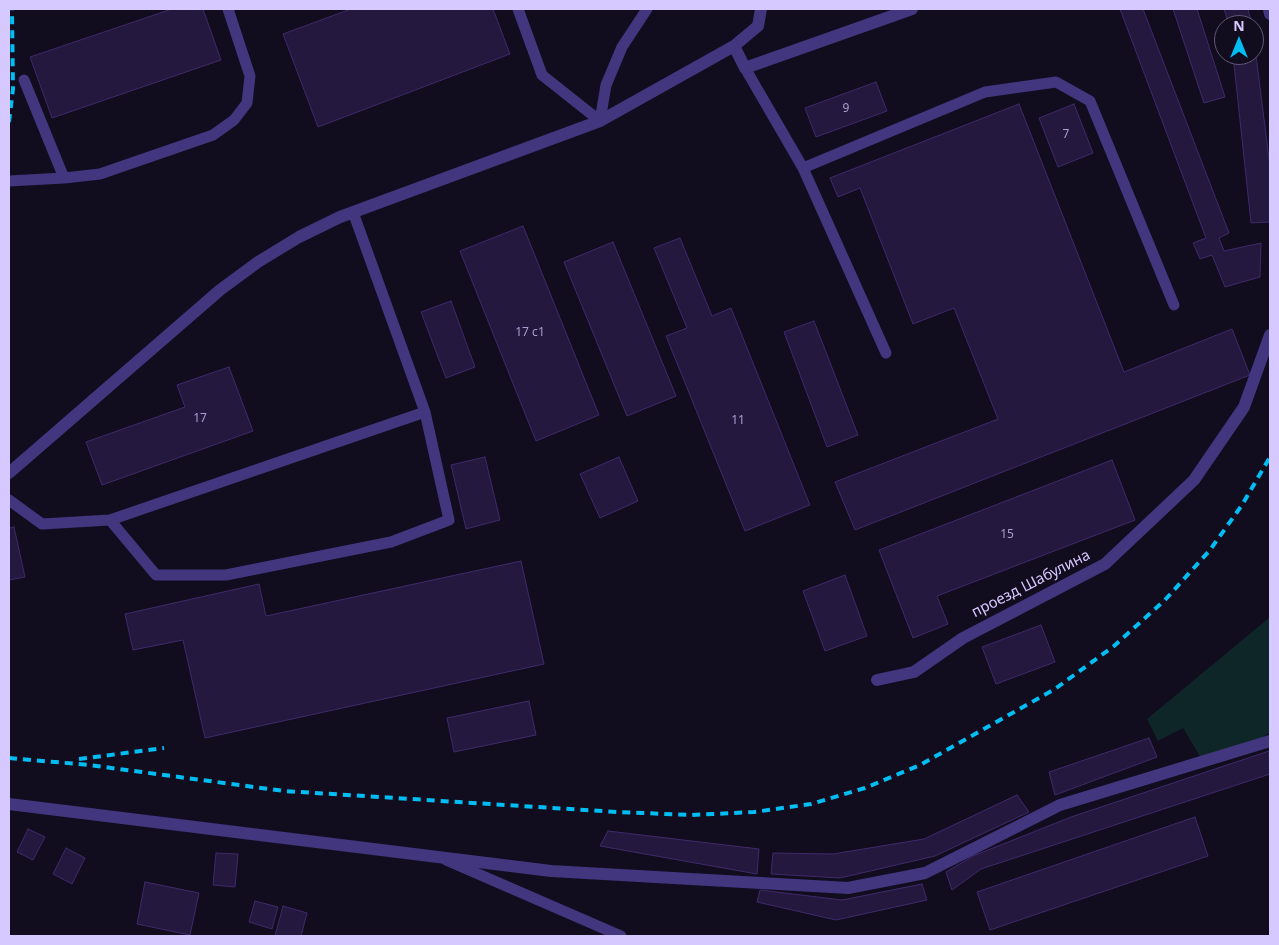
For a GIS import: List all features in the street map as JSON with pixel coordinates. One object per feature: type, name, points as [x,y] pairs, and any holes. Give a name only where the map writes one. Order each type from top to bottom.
[{"type":"street","points":[[9,473],[220,290],[258,262],[299,237],[353,212],[600,121],[734,46],[758,26],[761,9]]},
{"type":"street","points":[[734,46],[745,68],[912,9]]},
{"type":"street","points":[[1269,9],[1270,14]]},
{"type":"street","name":"проезд Шабулина","points":[[877,680],[914,672],[964,638],[1105,564],[1194,480],[1244,407],[1270,335]]},
{"type":"street","points":[[9,804],[436,855],[551,871],[848,888],[925,872],[1060,806],[1270,741]]},
{"type":"lane","points":[[9,181],[100,174],[212,136],[234,120],[246,103],[250,76],[228,9]]},
{"type":"lane","points":[[518,9],[542,74],[600,121],[606,85],[622,47],[647,9]]},
{"type":"lane","points":[[745,68],[803,168],[886,353]]},
{"type":"lane","points":[[24,80],[64,178]]},
{"type":"lane","points":[[803,168],[985,92],[1056,82],[1090,101],[1174,305]]},
{"type":"lane","points":[[110,520],[156,575],[226,575],[391,542],[449,520],[425,412],[353,212]]},
{"type":"lane","points":[[9,500],[42,524],[110,520],[425,412]]},
{"type":"lane","points":[[436,855],[621,936]]},
{"type":"green space","points":[[1270,617],[1270,732],[1260,740],[1201,758],[1183,728],[1158,741],[1147,719]]},
{"type":"building","points":[[172,9],[203,9],[221,60],[52,118],[30,57]]},
{"type":"building","points":[[351,9],[493,9],[510,54],[318,127],[283,34]]},
{"type":"building","points":[[1120,9],[1143,9],[1229,233],[1219,238],[1224,251],[1261,243],[1260,277],[1225,287],[1212,255],[1200,259],[1193,243],[1206,238]]},
{"type":"building","points":[[1173,9],[1197,9],[1225,97],[1204,103]]},
{"type":"building","points":[[1224,9],[1248,9],[1250,15],[1226,15]]},
{"type":"building","points":[[1234,65],[1257,65],[1270,167],[1270,222],[1251,223]]},
{"type":"building","points":[[876,82],[887,111],[816,137],[805,108]]},
{"type":"building","points":[[1019,104],[1124,372],[1232,329],[1250,375],[855,530],[835,482],[998,419],[954,308],[913,324],[860,188],[838,197],[830,178]]},
{"type":"building","points":[[1074,104],[1093,153],[1058,167],[1039,118]]},
{"type":"building","points":[[523,226],[599,415],[536,441],[460,251]]},
{"type":"building","points":[[680,238],[712,316],[731,308],[810,505],[745,531],[666,336],[687,328],[654,248]]},
{"type":"building","points":[[613,242],[676,396],[627,416],[564,262]]},
{"type":"building","points":[[451,301],[475,367],[446,378],[421,312]]},
{"type":"building","points":[[814,321],[858,435],[827,447],[784,332]]},
{"type":"building","points":[[229,367],[253,431],[102,485],[86,442],[185,407],[177,385]]},
{"type":"building","points":[[485,457],[500,520],[466,529],[451,465]]},
{"type":"building","points":[[619,457],[638,501],[600,518],[580,474]]},
{"type":"building","points":[[1112,460],[1135,520],[937,596],[948,624],[913,638],[879,550]]},
{"type":"building","points":[[14,527],[25,577],[9,580],[9,528]]},
{"type":"building","points":[[521,561],[544,664],[205,738],[183,640],[133,650],[125,614],[259,584],[266,616]]},
{"type":"building","points":[[845,575],[867,636],[825,651],[803,591]]},
{"type":"building","points":[[1041,625],[1055,662],[996,684],[982,647]]},
{"type":"building","points":[[529,701],[536,735],[454,752],[447,718]]},
{"type":"building","points":[[1149,738],[1157,757],[1055,795],[1049,772]]},
{"type":"building","points":[[1269,751],[1270,774],[981,869],[952,890],[946,872],[973,856],[1071,817]]},
{"type":"building","points":[[1017,795],[1029,812],[935,856],[840,878],[771,874],[773,853],[833,854],[924,839]]},
{"type":"building","points":[[1195,817],[1208,856],[990,930],[977,892]]},
{"type":"building","points":[[28,829],[45,837],[33,860],[17,852]]},
{"type":"building","points":[[608,831],[759,849],[757,874],[600,846]]},
{"type":"building","points":[[66,848],[85,858],[72,884],[53,874]]},
{"type":"building","points":[[216,853],[238,854],[235,887],[213,885]]},
{"type":"building","points":[[145,882],[199,893],[190,935],[137,924]]},
{"type":"building","points":[[922,884],[927,900],[836,920],[757,902],[760,890],[842,900]]},
{"type":"building","points":[[255,901],[278,907],[272,929],[249,922]]},
{"type":"building","points":[[283,906],[307,913],[301,936],[275,936]]},
{"type":"railway","points":[[9,122],[13,89],[12,9]]},
{"type":"railway","points":[[9,758],[89,765],[284,791],[617,812],[692,815],[754,812],[811,804],[865,788],[920,765],[1055,689],[1114,646],[1165,600],[1210,550],[1242,505],[1270,457]]},
{"type":"railway","points":[[79,759],[164,748]]}]
